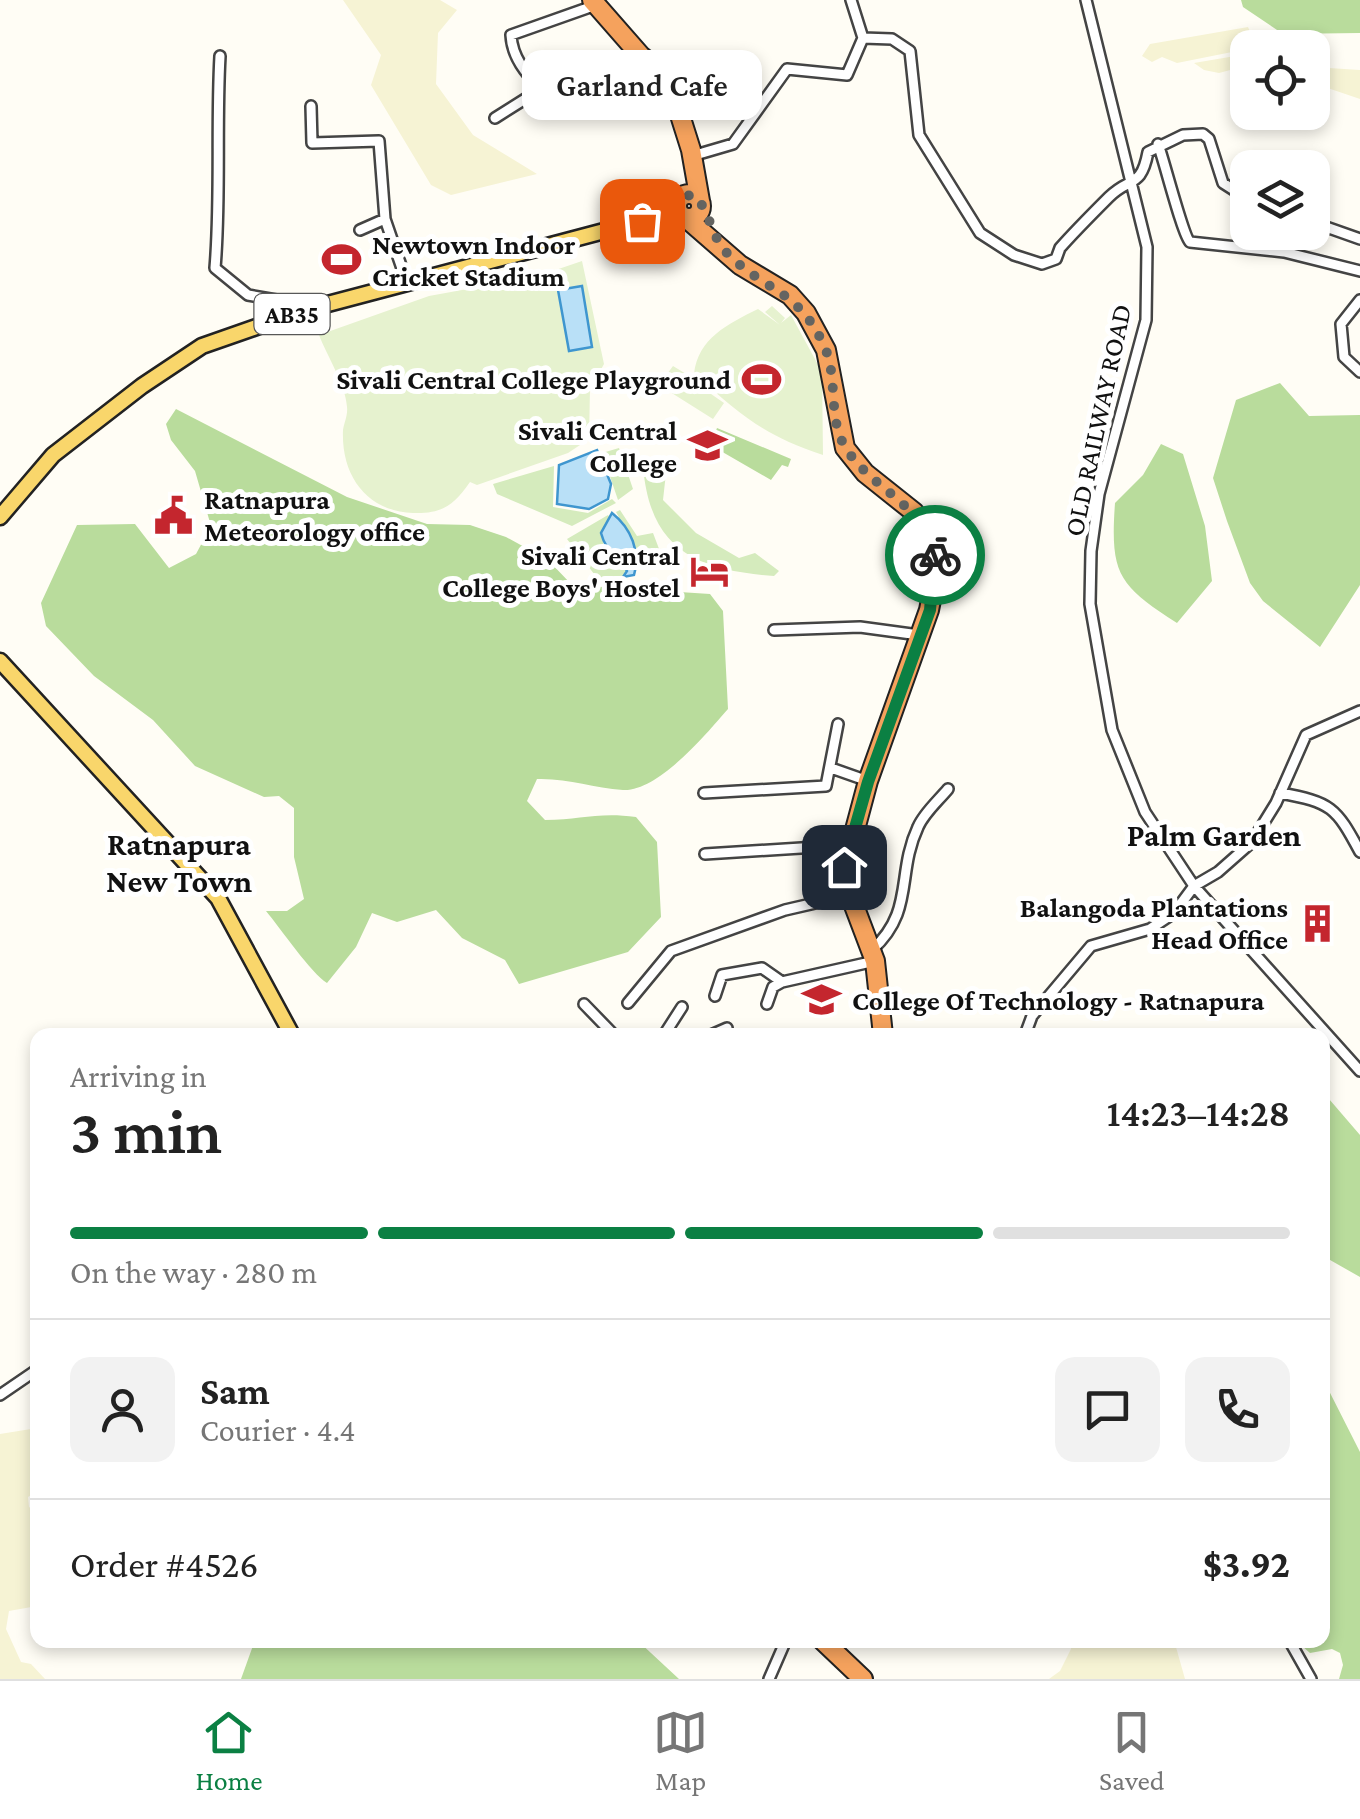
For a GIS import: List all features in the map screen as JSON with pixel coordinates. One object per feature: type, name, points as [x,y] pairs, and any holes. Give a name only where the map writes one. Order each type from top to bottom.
[{"type":"highway","points":[[594,3],[641,56],[668,77],[701,203],[725,252]]},
{"type":"highway","points":[[681,209],[691,153]]},
{"type":"highway","points":[[681,209],[690,194],[701,203]]},
{"type":"highway","points":[[681,209],[725,252],[790,296],[806,313],[826,350],[845,448],[866,473],[914,512],[931,536],[936,576],[844,867],[850,895],[874,956],[882,1028]]},
{"type":"highway","points":[[830,1648],[863,1679]]},
{"type":"main road","name":"AB35","points":[[0,517],[53,456],[142,386],[202,346],[290,314],[681,209]]},
{"type":"main road","points":[[0,661],[218,898],[283,1028]]},
{"type":"street","points":[[691,153],[733,144],[787,69],[847,75],[864,38],[851,0]]},
{"type":"street","name":"OLD RAILWAY ROAD","points":[[1086,0],[1147,248],[1146,320],[1098,494],[1090,604],[1112,730],[1146,812],[1194,886],[1322,1028]]},
{"type":"street","points":[[495,118],[541,89],[525,72],[512,36],[594,3]]},
{"type":"street","points":[[864,38],[892,39],[910,51],[918,135],[980,234],[996,246],[1042,264],[1056,260],[1060,248],[1111,194],[1133,185],[1144,172],[1148,152],[1184,134],[1204,134],[1215,152],[1223,184],[1230,188]]},
{"type":"street","points":[[220,56],[215,144],[220,213],[215,268],[248,295],[282,301],[290,314]]},
{"type":"street","points":[[312,106],[312,142],[379,141],[385,218],[408,283]]},
{"type":"street","points":[[1158,144],[1178,199],[1184,236],[1190,242],[1284,252],[1360,271]]},
{"type":"street","points":[[360,230],[385,218]]},
{"type":"street","points":[[1330,228],[1360,239]]},
{"type":"street","points":[[1360,300],[1341,324],[1341,344],[1344,358],[1360,372]]},
{"type":"street","points":[[774,630],[860,627],[919,635]]},
{"type":"street","points":[[1027,1028],[1032,1016],[1092,946],[1150,929],[1174,913],[1194,886],[1218,872],[1252,842],[1306,735],[1360,711]]},
{"type":"street","points":[[704,794],[826,786],[838,724]]},
{"type":"street","points":[[831,768],[868,782]]},
{"type":"street","points":[[768,1004],[773,987],[782,982],[874,956],[891,933],[904,900],[903,875],[918,825],[948,789]]},
{"type":"street","points":[[1280,793],[1312,798],[1338,810],[1360,852]]},
{"type":"street","points":[[705,854],[848,845]]},
{"type":"street","points":[[628,1003],[672,950],[785,910],[850,895]]},
{"type":"street","points":[[714,996],[722,975],[732,971],[762,968],[782,982]]},
{"type":"street","points":[[584,1004],[607,1028]]},
{"type":"street","points":[[668,1028],[682,1007]]},
{"type":"street","name":"OLD RAILWAY ROAD","points":[[1330,1037],[1360,1070]]},
{"type":"street","points":[[0,1395],[30,1374]]},
{"type":"street","points":[[769,1679],[783,1648]]},
{"type":"street","points":[[1294,1648],[1312,1679]]},
{"type":"shaded area","points":[[343,0],[440,0],[457,10],[438,33],[436,84],[473,135],[537,174],[451,195],[431,185],[371,85],[381,55]]},
{"type":"shaded area","points":[[1230,30],[1230,52],[1177,63],[1162,57],[1152,62],[1142,56],[1150,44]]},
{"type":"shaded area","points":[[1230,57],[1230,70],[1219,73],[1194,63]]},
{"type":"shaded area","points":[[1330,68],[1360,70],[1360,99],[1330,89]]},
{"type":"shaded area","points":[[30,1429],[30,1607],[9,1611],[6,1629],[21,1662],[31,1664],[45,1679],[0,1679],[0,1434]]},
{"type":"shaded area","points":[[1176,1648],[1185,1679],[1049,1679],[1060,1671],[1071,1649]]},
{"type":"green space","points":[[1241,0],[1360,0],[1360,33],[1277,30],[1243,7]]},
{"type":"green space","points":[[582,261],[604,364],[590,389],[589,439],[568,453],[477,485],[470,482],[453,502],[440,510],[397,511],[370,498],[352,476],[347,462],[343,430],[346,398],[319,335],[429,296],[538,276]]},
{"type":"green space","name":"Sivali Central College Playground","points":[[772,306],[785,318],[781,323],[791,315],[822,372],[823,455],[784,440],[754,422],[694,374],[708,342],[736,320],[758,309],[780,325],[765,312]]},
{"type":"green space","points":[[673,366],[701,383],[694,395],[701,387],[724,403],[713,419],[659,385]]},
{"type":"green space","points":[[1280,383],[1309,416],[1360,415],[1360,585],[1320,647],[1263,601],[1250,583],[1213,478],[1236,400]]},
{"type":"green space","points":[[176,409],[347,497],[427,524],[470,525],[506,537],[548,560],[572,585],[710,594],[723,611],[728,709],[695,746],[651,782],[623,790],[537,779],[527,801],[545,820],[636,817],[657,842],[661,917],[628,952],[519,984],[505,960],[462,938],[436,910],[397,922],[372,913],[356,947],[327,983],[305,961],[266,911],[287,911],[304,899],[294,857],[294,808],[279,796],[264,797],[195,766],[153,720],[94,676],[46,626],[41,603],[77,525],[135,524],[169,568],[196,554],[211,526],[195,471],[171,440],[166,424]]},
{"type":"green space","points":[[717,428],[791,459],[788,467],[782,465],[771,480],[719,450],[723,439],[714,436]]},
{"type":"green space","points":[[1161,444],[1183,454],[1205,526],[1212,581],[1177,623],[1130,587],[1122,575],[1114,546],[1115,503],[1143,475]]},
{"type":"green space","points":[[619,448],[633,489],[618,500],[602,453]]},
{"type":"green space","points":[[554,466],[553,507],[588,513],[612,499],[616,503],[572,526],[497,494],[493,484]]},
{"type":"green space","points":[[643,466],[666,473],[663,500],[696,533],[739,558],[755,553],[779,571],[774,576],[722,568],[682,551],[667,537],[656,518],[647,495]]},
{"type":"green space","points":[[620,510],[637,536],[653,533],[661,554],[659,566],[638,552],[616,512]]},
{"type":"green space","points":[[608,515],[611,519],[601,533],[604,546],[628,571],[621,579],[598,579],[567,539]]},
{"type":"green space","points":[[1330,1100],[1360,1135],[1360,1277],[1330,1260]]},
{"type":"green space","points":[[1330,1393],[1360,1452],[1360,1679],[1339,1679],[1343,1665],[1340,1653],[1332,1649],[1310,1653],[1304,1648],[1330,1648]]},
{"type":"green space","points":[[252,1648],[646,1648],[679,1679],[241,1679]]},
{"type":"water","points":[[582,286],[592,347],[569,351],[558,290]]},
{"type":"water","points":[[597,450],[611,484],[608,499],[589,509],[557,504],[559,465]]},
{"type":"water","points":[[612,513],[633,541],[634,575],[623,577],[627,571],[603,540],[601,533]]},
{"type":"way so far","points":[[642,221],[686,194],[698,197],[725,252],[790,296],[806,313],[826,350],[845,448],[875,482],[914,512],[931,536],[935,555]]},
{"type":"place","name":"Garland Cafe","points":[[642,221]]},
{"type":"place","name":"Newtown Indoor Cricket Stadium","points":[[342,260]]},
{"type":"place","name":"Sivali Central College Playground","points":[[761,379]]},
{"type":"place","name":"Sivali Central College","points":[[707,446]]},
{"type":"place","name":"Ratnapura Meteorology office","points":[[174,515]]},
{"type":"place","name":"Sivali Central College Boys' Hostel","points":[[710,571]]},
{"type":"place","name":"Balangoda Plantations Head Office","points":[[1318,923]]},
{"type":"place","name":"College Of Technology - Ratnapura","points":[[822,1000]]},
{"type":"district","name":"Palm Garden","points":[[1214,835]]},
{"type":"district","name":"Ratnapura New Town","points":[[179,862]]},
{"type":"route","points":[[844,867],[868,782],[930,610],[935,555]]}]
